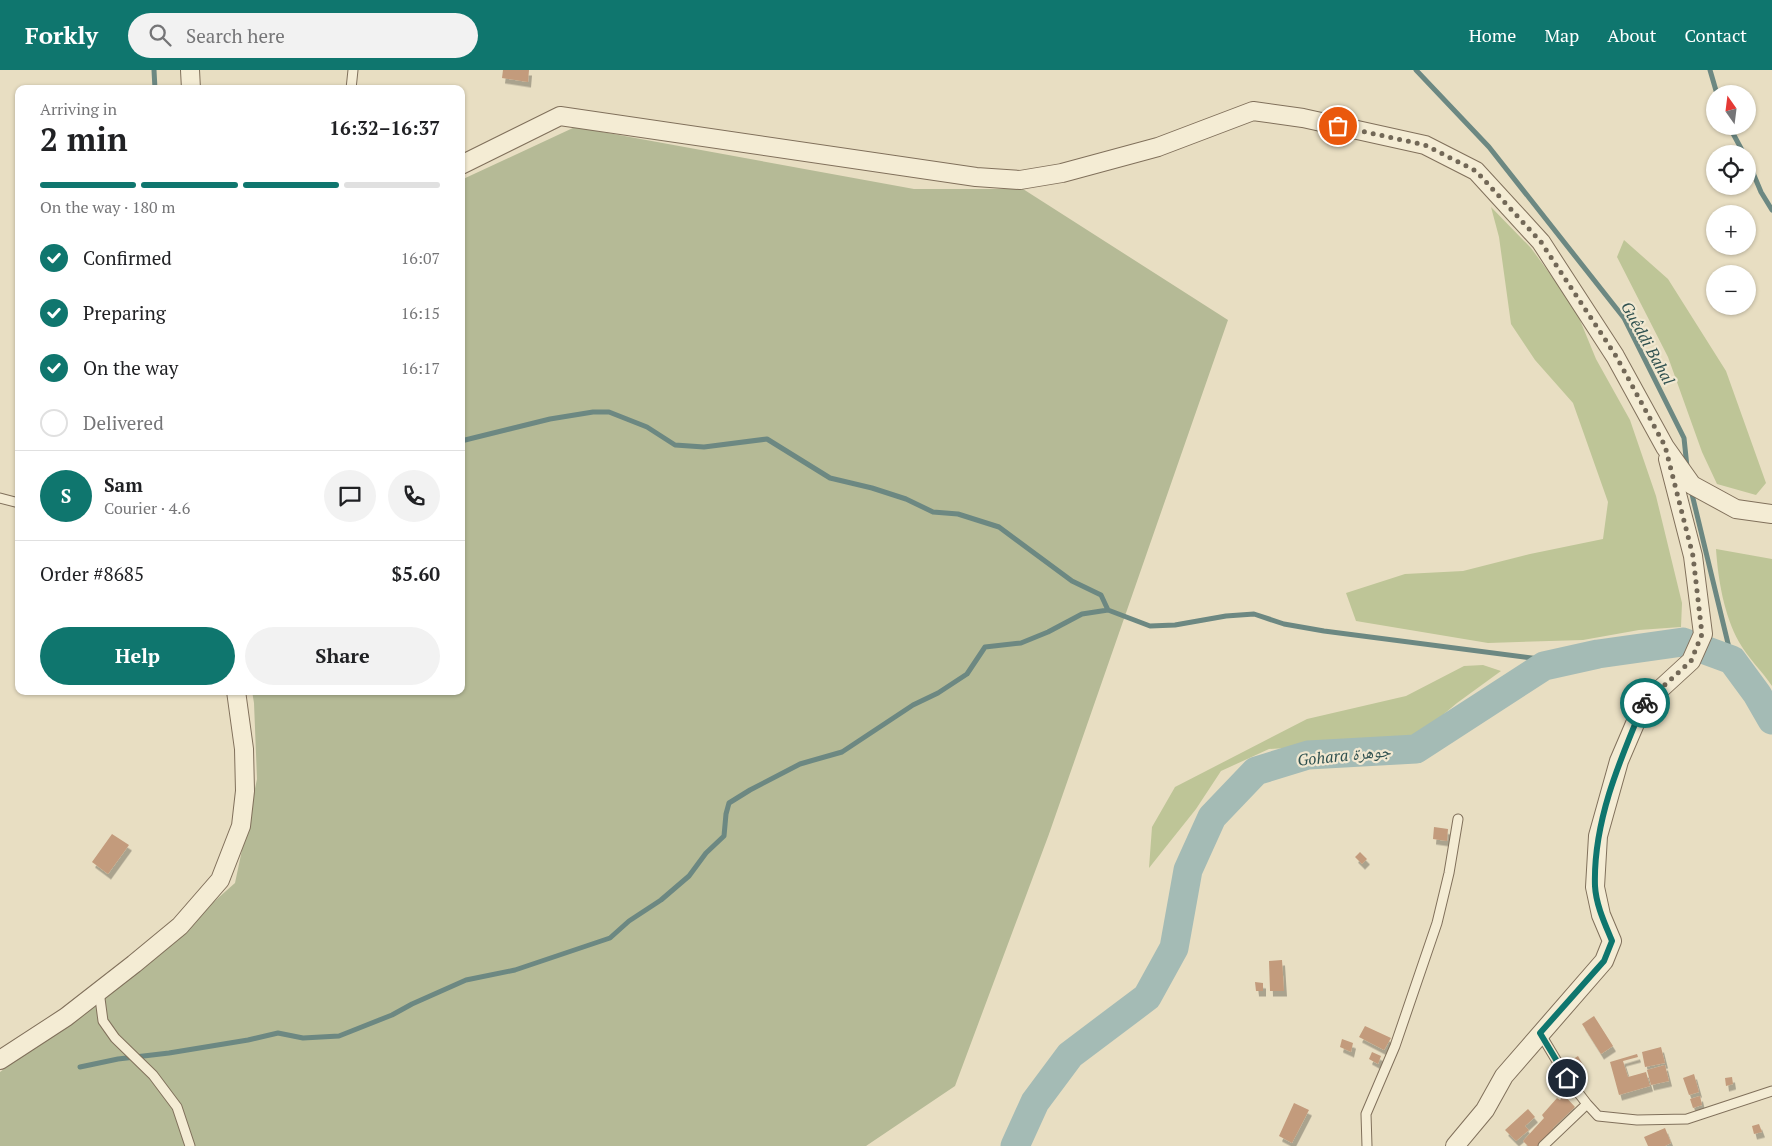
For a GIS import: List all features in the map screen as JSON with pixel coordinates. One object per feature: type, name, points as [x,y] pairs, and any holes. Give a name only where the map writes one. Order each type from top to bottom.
[{"type":"street","points":[[188,71],[190,85]]},
{"type":"street","points":[[465,162],[560,116],[976,177],[1020,180],[1062,173],[1158,147],[1253,111],[1303,118],[1425,145],[1476,171],[1541,242],[1616,356],[1665,446],[1692,485],[1736,509],[1772,514]]},
{"type":"street","points":[[1455,1146],[1485,1110],[1504,1076],[1604,961],[1612,941],[1601,915],[1595,887],[1598,836],[1619,761],[1643,705],[1691,661],[1702,634],[1693,556],[1665,446]]},
{"type":"street","points":[[0,1060],[66,1018],[180,926],[220,880],[241,826],[244,791],[244,749],[237,695]]},
{"type":"lane","points":[[351,85],[353,70]]},
{"type":"lane","points":[[0,498],[15,502]]},
{"type":"lane","points":[[1368,1146],[1366,1114],[1395,1046],[1437,923],[1449,873],[1458,819]]},
{"type":"lane","points":[[99,991],[102,1021],[153,1075],[177,1107],[190,1146]]},
{"type":"lane","points":[[1540,1033],[1567,1078],[1598,1116],[1637,1120],[1687,1119],[1772,1091]]},
{"type":"lane","points":[[1543,1146],[1587,1104]]},
{"type":"green space","points":[[575,127],[914,189],[1023,189],[1228,320],[1049,834],[955,1086],[866,1146],[0,1146],[0,1072],[138,969],[235,883],[257,779],[253,695],[465,695],[465,178]]},
{"type":"green space","points":[[1491,207],[1531,248],[1575,308],[1596,359],[1630,420],[1656,496],[1682,603],[1681,627],[1639,630],[1583,640],[1488,643],[1356,621],[1346,593],[1405,574],[1463,571],[1530,554],[1603,539],[1608,502],[1573,403],[1535,360],[1511,324],[1499,237]]},
{"type":"green space","points":[[1624,240],[1668,279],[1726,371],[1766,483],[1756,495],[1717,484],[1702,452],[1668,357],[1617,257]]},
{"type":"green space","points":[[1716,549],[1772,559],[1772,686],[1739,642],[1729,620],[1718,572]]},
{"type":"green space","points":[[1483,665],[1501,671],[1457,703],[1413,740],[1269,749],[1221,771],[1196,809],[1149,868],[1152,827],[1175,787],[1307,719],[1406,696],[1464,666]]},
{"type":"building","points":[[503,70],[529,70],[528,82],[502,78]]},
{"type":"building","points":[[1434,827],[1448,829],[1447,841],[1433,839]]},
{"type":"building","points":[[112,834],[129,845],[108,874],[92,862]]},
{"type":"building","points":[[1360,852],[1367,859],[1362,864],[1355,857]]},
{"type":"building","points":[[1282,960],[1284,991],[1270,991],[1269,961]]},
{"type":"building","points":[[1255,982],[1263,983],[1263,991],[1256,991]]},
{"type":"building","points":[[1594,1016],[1613,1046],[1601,1054],[1582,1024]]},
{"type":"building","points":[[1365,1026],[1391,1038],[1384,1050],[1359,1037]]},
{"type":"building","points":[[1342,1039],[1353,1043],[1351,1052],[1340,1047]]},
{"type":"building","points":[[1661,1047],[1665,1063],[1645,1067],[1642,1052]]},
{"type":"building","points":[[1372,1052],[1381,1056],[1378,1064],[1369,1059]]},
{"type":"building","points":[[1637,1054],[1638,1057],[1623,1061],[1628,1077],[1646,1072],[1650,1086],[1619,1095],[1610,1062]]},
{"type":"building","points":[[1578,1056],[1583,1065],[1574,1070],[1570,1061]]},
{"type":"building","points":[[1665,1065],[1669,1081],[1651,1085],[1647,1070]]},
{"type":"building","points":[[1694,1074],[1699,1092],[1689,1095],[1683,1078]]},
{"type":"building","points":[[1732,1077],[1733,1084],[1726,1086],[1725,1078]]},
{"type":"building","points":[[1564,1095],[1575,1107],[1553,1128],[1555,1131],[1539,1146],[1528,1146],[1523,1141],[1544,1118],[1542,1115],[1557,1098],[1560,1100]]},
{"type":"building","points":[[1700,1096],[1702,1105],[1693,1108],[1690,1099]]},
{"type":"building","points":[[1294,1103],[1309,1110],[1292,1143],[1279,1136]]},
{"type":"building","points":[[1528,1109],[1535,1117],[1525,1126],[1529,1130],[1516,1141],[1505,1130]]},
{"type":"building","points":[[1759,1124],[1762,1132],[1754,1134],[1752,1126]]},
{"type":"building","points":[[1665,1128],[1671,1143],[1665,1146],[1648,1146],[1644,1137]]},
{"type":"waterway","points":[[154,70],[155,85]]},
{"type":"waterway","name":"Guêddi Bahal","points":[[1416,70],[1489,147],[1624,318],[1684,438],[1687,467]]},
{"type":"waterway","points":[[1710,70],[1714,85]]},
{"type":"waterway","points":[[1734,135],[1739,145]]},
{"type":"waterway","points":[[1756,180],[1772,210]]},
{"type":"waterway","points":[[465,440],[550,419],[593,412],[609,412],[647,427],[675,445],[704,447],[767,439],[830,478],[872,488],[906,499],[933,512],[958,514],[999,527],[1072,581],[1101,595],[1108,610]]},
{"type":"waterway","name":"Guêddi Bahal","points":[[1691,490],[1732,660]]},
{"type":"waterway","points":[[80,1067],[118,1059],[248,1040],[278,1033],[303,1038],[339,1036],[392,1015],[466,980],[515,970],[610,938],[629,921],[661,900],[689,876],[706,853],[724,836],[729,803],[800,764],[842,752],[913,705],[938,693],[967,674],[985,647],[1021,643],[1048,632],[1082,614],[1108,610],[1150,626],[1175,625],[1226,616],[1254,614],[1284,624],[1324,631],[1563,662]]},
{"type":"waterway","name":"Gohara جوهرة","points":[[1015,1146],[1035,1102],[1070,1055],[1147,997],[1174,948],[1188,870],[1212,817],[1256,771],[1308,755],[1416,749],[1544,666],[1598,654],[1683,642],[1732,660],[1757,694],[1772,720]]},
{"type":"way so far","points":[[1338,126],[1425,145],[1476,171],[1541,242],[1616,356],[1665,446],[1693,556],[1702,634],[1691,661],[1645,703]]},
{"type":"route","points":[[1567,1078],[1540,1033],[1604,961],[1612,941],[1601,915],[1595,887],[1598,836],[1619,761],[1645,703]]}]
